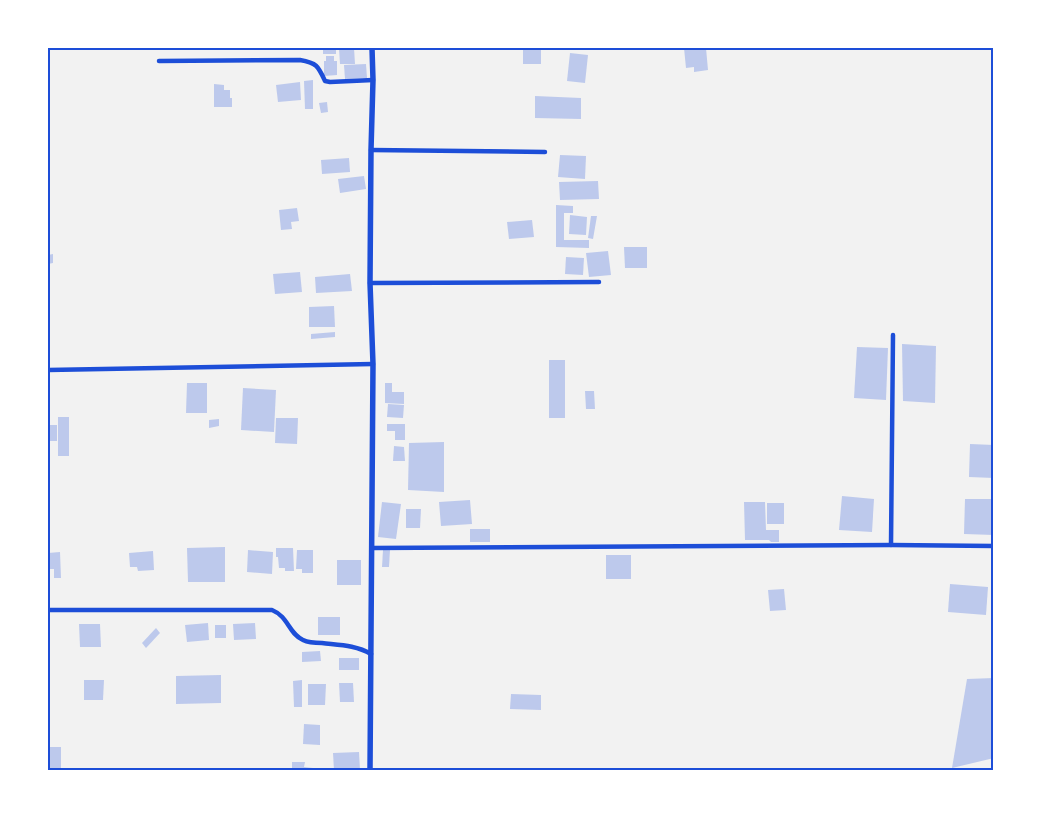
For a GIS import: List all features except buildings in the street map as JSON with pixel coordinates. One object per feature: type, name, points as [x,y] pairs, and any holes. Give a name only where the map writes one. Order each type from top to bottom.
[{"type":"street","points":[[370,770],[373,364],[370,283],[372,48]]},
{"type":"street","points":[[159,61],[300,60],[315,64],[325,81],[373,80]]},
{"type":"street","points":[[371,150],[545,152]]},
{"type":"street","points":[[370,283],[599,282]]},
{"type":"street","points":[[891,545],[893,334]]},
{"type":"street","points":[[48,370],[373,364]]},
{"type":"street","points":[[372,548],[994,546]]},
{"type":"street","points":[[48,610],[272,610],[285,619],[294,633],[302,640],[352,646],[371,654]]}]
